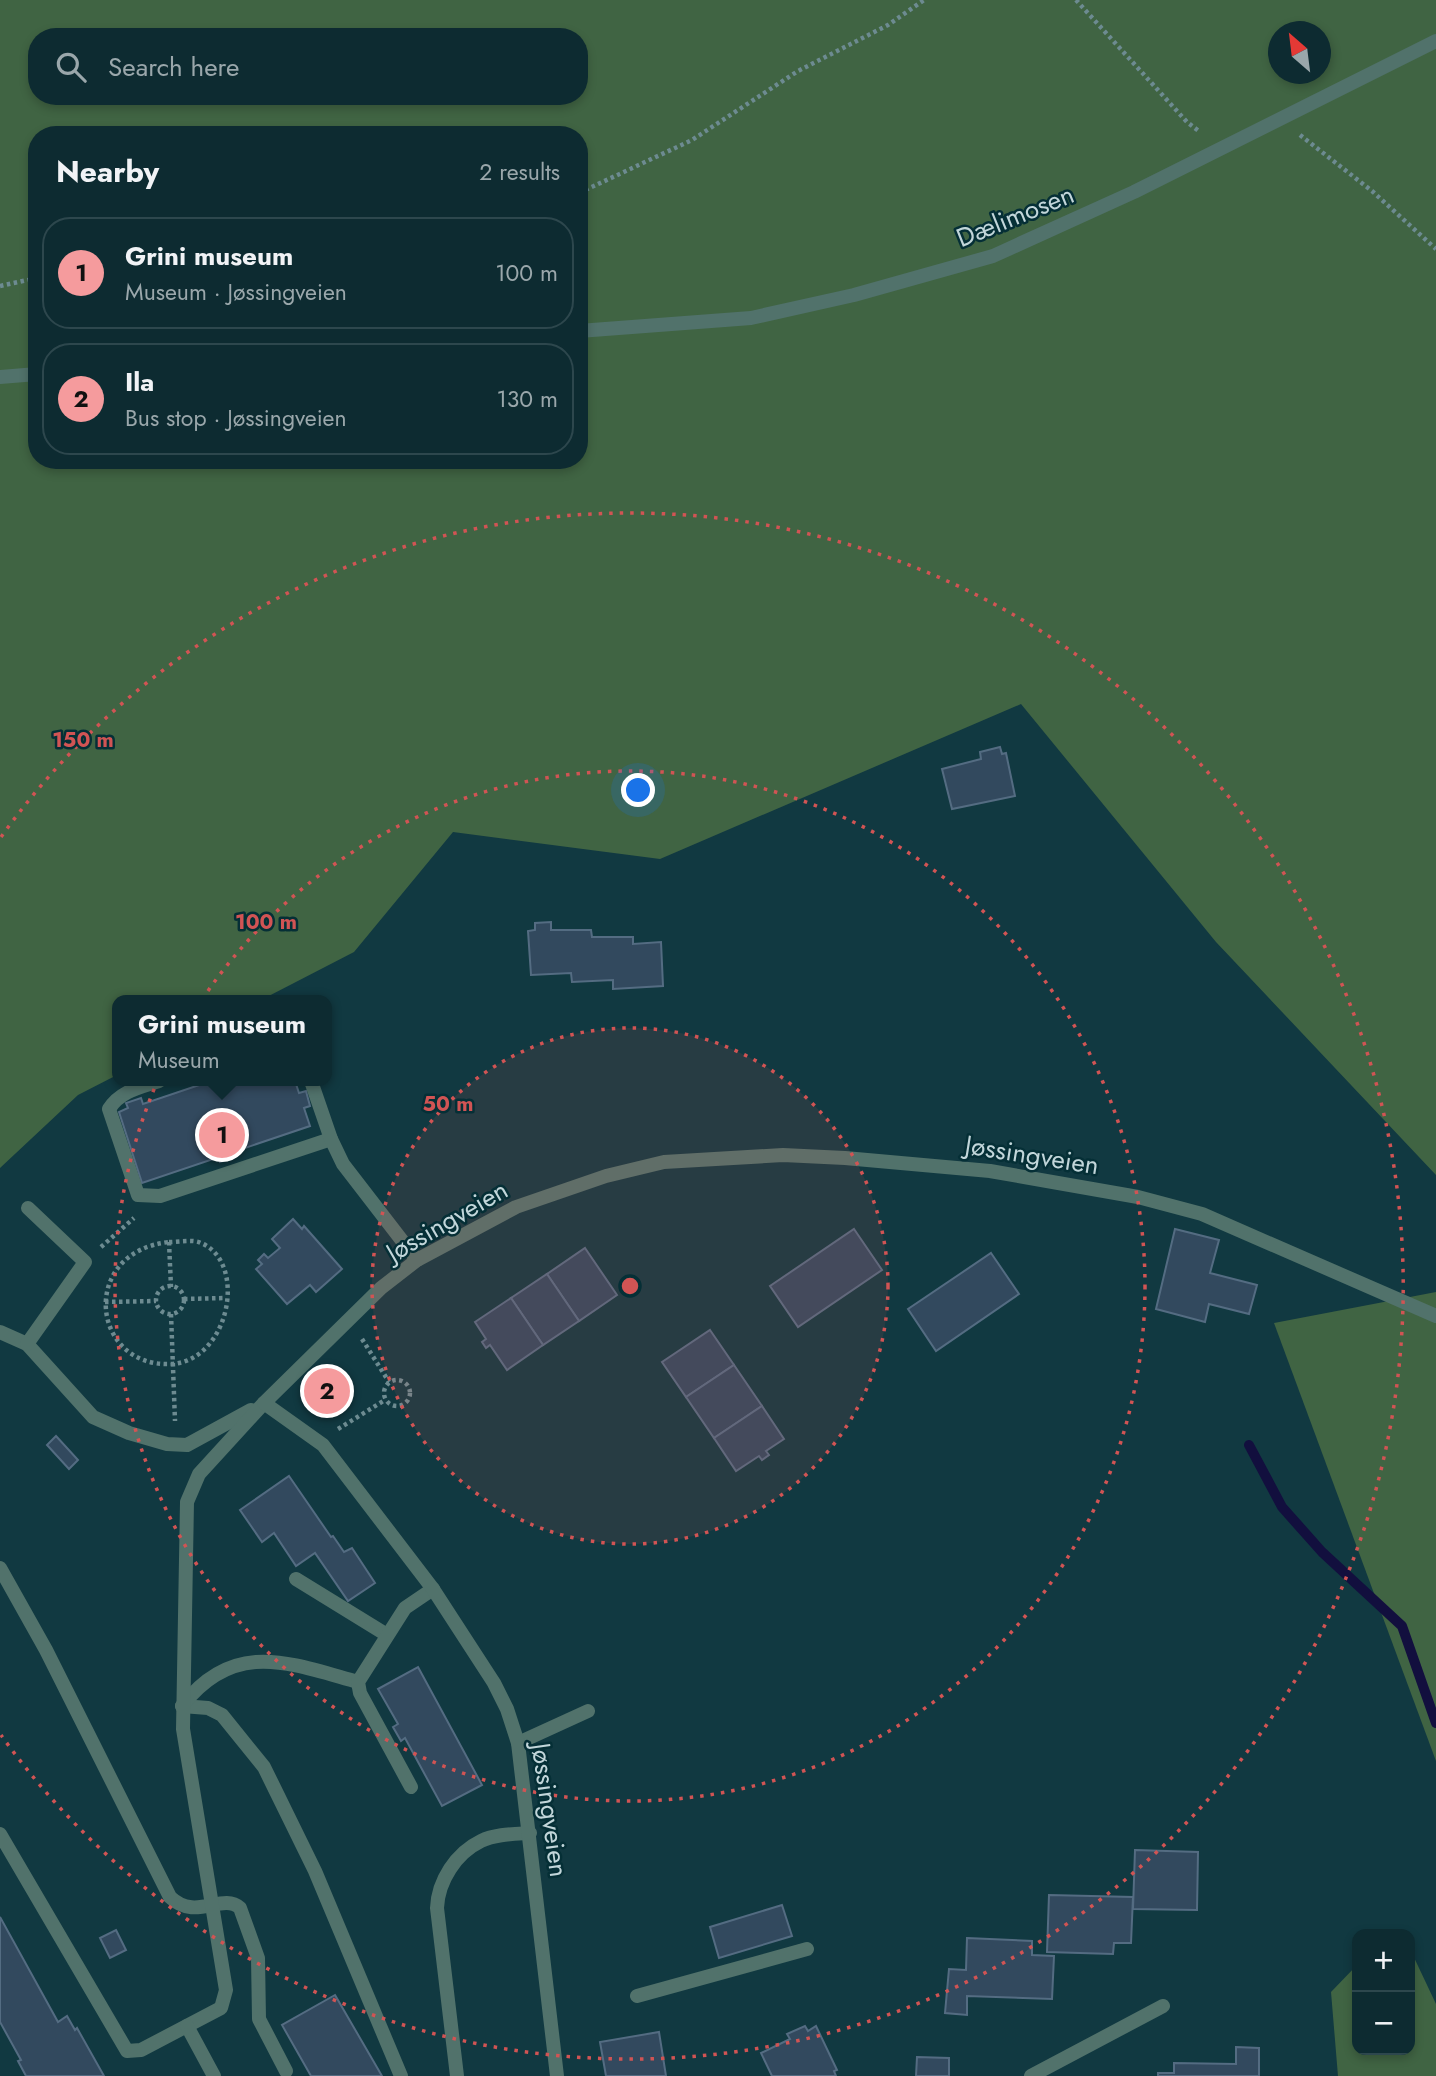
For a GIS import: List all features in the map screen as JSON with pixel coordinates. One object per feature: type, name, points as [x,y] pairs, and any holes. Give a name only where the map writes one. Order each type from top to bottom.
[{"type":"street","name":"Dælimosen","points":[[588,330],[751,318],[853,296],[980,260],[1135,192],[1436,41]]},
{"type":"street","points":[[0,377],[28,375]]},
{"type":"street","points":[[144,1086],[126,1092],[114,1100],[108,1109],[138,1195],[160,1196],[331,1139]]},
{"type":"street","points":[[313,1086],[331,1139],[349,1175],[417,1260]]},
{"type":"street","name":"Jøssingveien","points":[[557,2076],[518,1743],[507,1709],[494,1683],[433,1589],[318,1441],[264,1403],[349,1318],[417,1260],[516,1207],[606,1175],[664,1161],[783,1156],[845,1158],[1003,1173],[1138,1197],[1202,1214],[1436,1316]]},
{"type":"street","points":[[27,1344],[85,1262],[28,1208]]},
{"type":"street","points":[[0,1332],[27,1344],[93,1417],[129,1433],[176,1445],[187,1445],[264,1403]]},
{"type":"street","points":[[0,1834],[123,2047],[133,2052],[141,2050],[221,2008],[226,2000],[183,1729],[187,1502],[199,1474],[264,1403]]},
{"type":"street","points":[[0,1569],[46,1650],[170,1897],[181,1907],[194,1909],[233,1903],[245,1919],[258,1958],[259,2019],[286,2071]]},
{"type":"street","points":[[296,1579],[387,1635]]},
{"type":"street","points":[[411,1787],[360,1693],[358,1682],[405,1608],[433,1589]]},
{"type":"street","points":[[183,1706],[198,1685],[211,1675],[246,1662],[299,1665],[358,1682]]},
{"type":"street","points":[[183,1706],[208,1708],[222,1715],[264,1767],[315,1871],[401,2076]]},
{"type":"street","points":[[518,1743],[588,1711]]},
{"type":"street","points":[[457,2076],[437,1908],[438,1892],[448,1871],[467,1850],[482,1840],[530,1833]]},
{"type":"street","points":[[638,1996],[807,1949]]},
{"type":"street","points":[[1031,2076],[1163,2006]]},
{"type":"street","points":[[187,2026],[214,2076]]},
{"type":"path","points":[[588,189],[692,139],[798,71],[888,25],[924,0]]},
{"type":"path","points":[[1076,0],[1187,122],[1224,147]]},
{"type":"path","points":[[1279,121],[1373,191],[1436,249]]},
{"type":"path","points":[[0,286],[28,280]]},
{"type":"path","points":[[85,1262],[160,1196]]},
{"type":"path","points":[[169,1242],[171,1287]]},
{"type":"path","points":[[169,1242],[200,1242],[217,1253],[226,1281],[225,1319],[210,1345],[199,1355],[174,1364],[152,1363],[135,1356],[121,1345],[111,1330],[105,1302],[111,1277],[121,1262],[136,1251],[169,1242]]},
{"type":"path","points":[[171,1287],[180,1291],[184,1299],[179,1311],[171,1314],[163,1312],[156,1301],[160,1291],[171,1287]]},
{"type":"path","points":[[184,1299],[226,1298]]},
{"type":"path","points":[[105,1302],[156,1301]]},
{"type":"path","points":[[171,1314],[176,1445]]},
{"type":"path","points":[[349,1318],[389,1382]]},
{"type":"path","points":[[389,1382],[404,1382],[409,1388],[410,1397],[401,1406],[392,1406],[386,1401],[383,1391],[389,1382]]},
{"type":"path","points":[[318,1441],[386,1401]]},
{"type":"green space","points":[[0,0],[1436,0],[1436,1175],[1216,942],[1021,704],[660,859],[453,832],[354,952],[271,995],[112,995],[112,1078],[78,1095],[0,1168]]},
{"type":"green space","points":[[1436,1292],[1436,1761],[1274,1323]]},
{"type":"green space","points":[[1415,1960],[1436,2004],[1436,2076],[1338,2076],[1331,1992],[1352,1970],[1352,2055],[1415,2055]]},
{"type":"building","points":[[1000,747],[1002,754],[1006,753],[1015,796],[952,809],[942,769],[981,759],[980,752]]},
{"type":"building","points":[[551,922],[551,930],[591,930],[592,937],[633,937],[633,944],[661,942],[663,986],[613,989],[613,980],[572,982],[571,973],[531,975],[528,931],[535,930],[535,923]]},
{"type":"building","points":[[196,1086],[297,1086],[299,1093],[306,1091],[310,1106],[304,1108],[310,1126],[233,1152],[235,1157],[220,1162],[219,1157],[142,1183],[119,1112],[128,1108],[126,1103],[141,1098],[143,1104]]},
{"type":"building","points":[[293,1219],[302,1229],[304,1226],[342,1269],[316,1292],[310,1285],[287,1304],[256,1269],[262,1264],[258,1260],[264,1254],[268,1258],[280,1248],[272,1239]]},
{"type":"building","points":[[854,1229],[882,1270],[798,1327],[770,1286]]},
{"type":"building","points":[[1175,1229],[1219,1240],[1210,1273],[1257,1285],[1249,1314],[1209,1304],[1205,1322],[1156,1309]]},
{"type":"building","points":[[585,1248],[617,1295],[579,1321],[547,1274]]},
{"type":"building","points":[[991,1253],[1019,1294],[936,1351],[908,1309]]},
{"type":"building","points":[[547,1274],[579,1321],[543,1345],[511,1298]]},
{"type":"building","points":[[511,1298],[543,1345],[507,1370],[490,1345],[486,1348],[482,1342],[486,1339],[475,1322]]},
{"type":"building","points":[[710,1330],[734,1365],[686,1397],[662,1362]]},
{"type":"building","points":[[734,1365],[762,1406],[714,1438],[686,1397]]},
{"type":"building","points":[[762,1406],[784,1439],[766,1451],[769,1455],[762,1460],[759,1456],[736,1471],[714,1438]]},
{"type":"building","points":[[56,1436],[78,1460],[69,1469],[47,1445]]},
{"type":"building","points":[[289,1476],[331,1537],[333,1536],[344,1552],[352,1548],[375,1583],[348,1601],[315,1553],[296,1566],[274,1533],[262,1542],[240,1510]]},
{"type":"building","points":[[418,1667],[482,1785],[442,1806],[405,1738],[401,1741],[393,1727],[398,1724],[378,1689]]},
{"type":"building","points":[[1135,1850],[1198,1852],[1197,1910],[1133,1909]]},
{"type":"building","points":[[1049,1895],[1133,1897],[1131,1943],[1114,1943],[1113,1954],[1047,1952]]},
{"type":"building","points":[[782,1905],[792,1936],[719,1958],[710,1927]]},
{"type":"building","points":[[0,1917],[58,2022],[67,2016],[75,2030],[77,2028],[104,2076],[26,2076],[18,2061],[21,2060],[0,2022]]},
{"type":"building","points":[[116,1930],[126,1950],[110,1958],[100,1938]]},
{"type":"building","points":[[967,1938],[1032,1941],[1032,1955],[1054,1956],[1052,1999],[967,1996],[967,2015],[945,2013],[949,1969],[966,1970]]},
{"type":"building","points":[[335,1995],[382,2076],[311,2076],[282,2025]]},
{"type":"building","points":[[805,2026],[808,2031],[816,2026],[837,2070],[834,2071],[836,2076],[772,2076],[761,2053],[790,2039],[787,2034]]},
{"type":"building","points":[[659,2032],[666,2076],[606,2076],[600,2042]]},
{"type":"building","points":[[1236,2047],[1259,2048],[1259,2076],[1158,2076],[1158,2073],[1174,2073],[1174,2063],[1236,2064]]},
{"type":"building","points":[[917,2057],[949,2058],[949,2076],[916,2076]]},
{"type":"waterway","points":[[1249,1445],[1282,1507],[1322,1552],[1402,1626],[1436,1723]]},
{"type":"place","name":"Grini museum","points":[[222,1135]]},
{"type":"place","name":"Ila","points":[[327,1391]]}]
